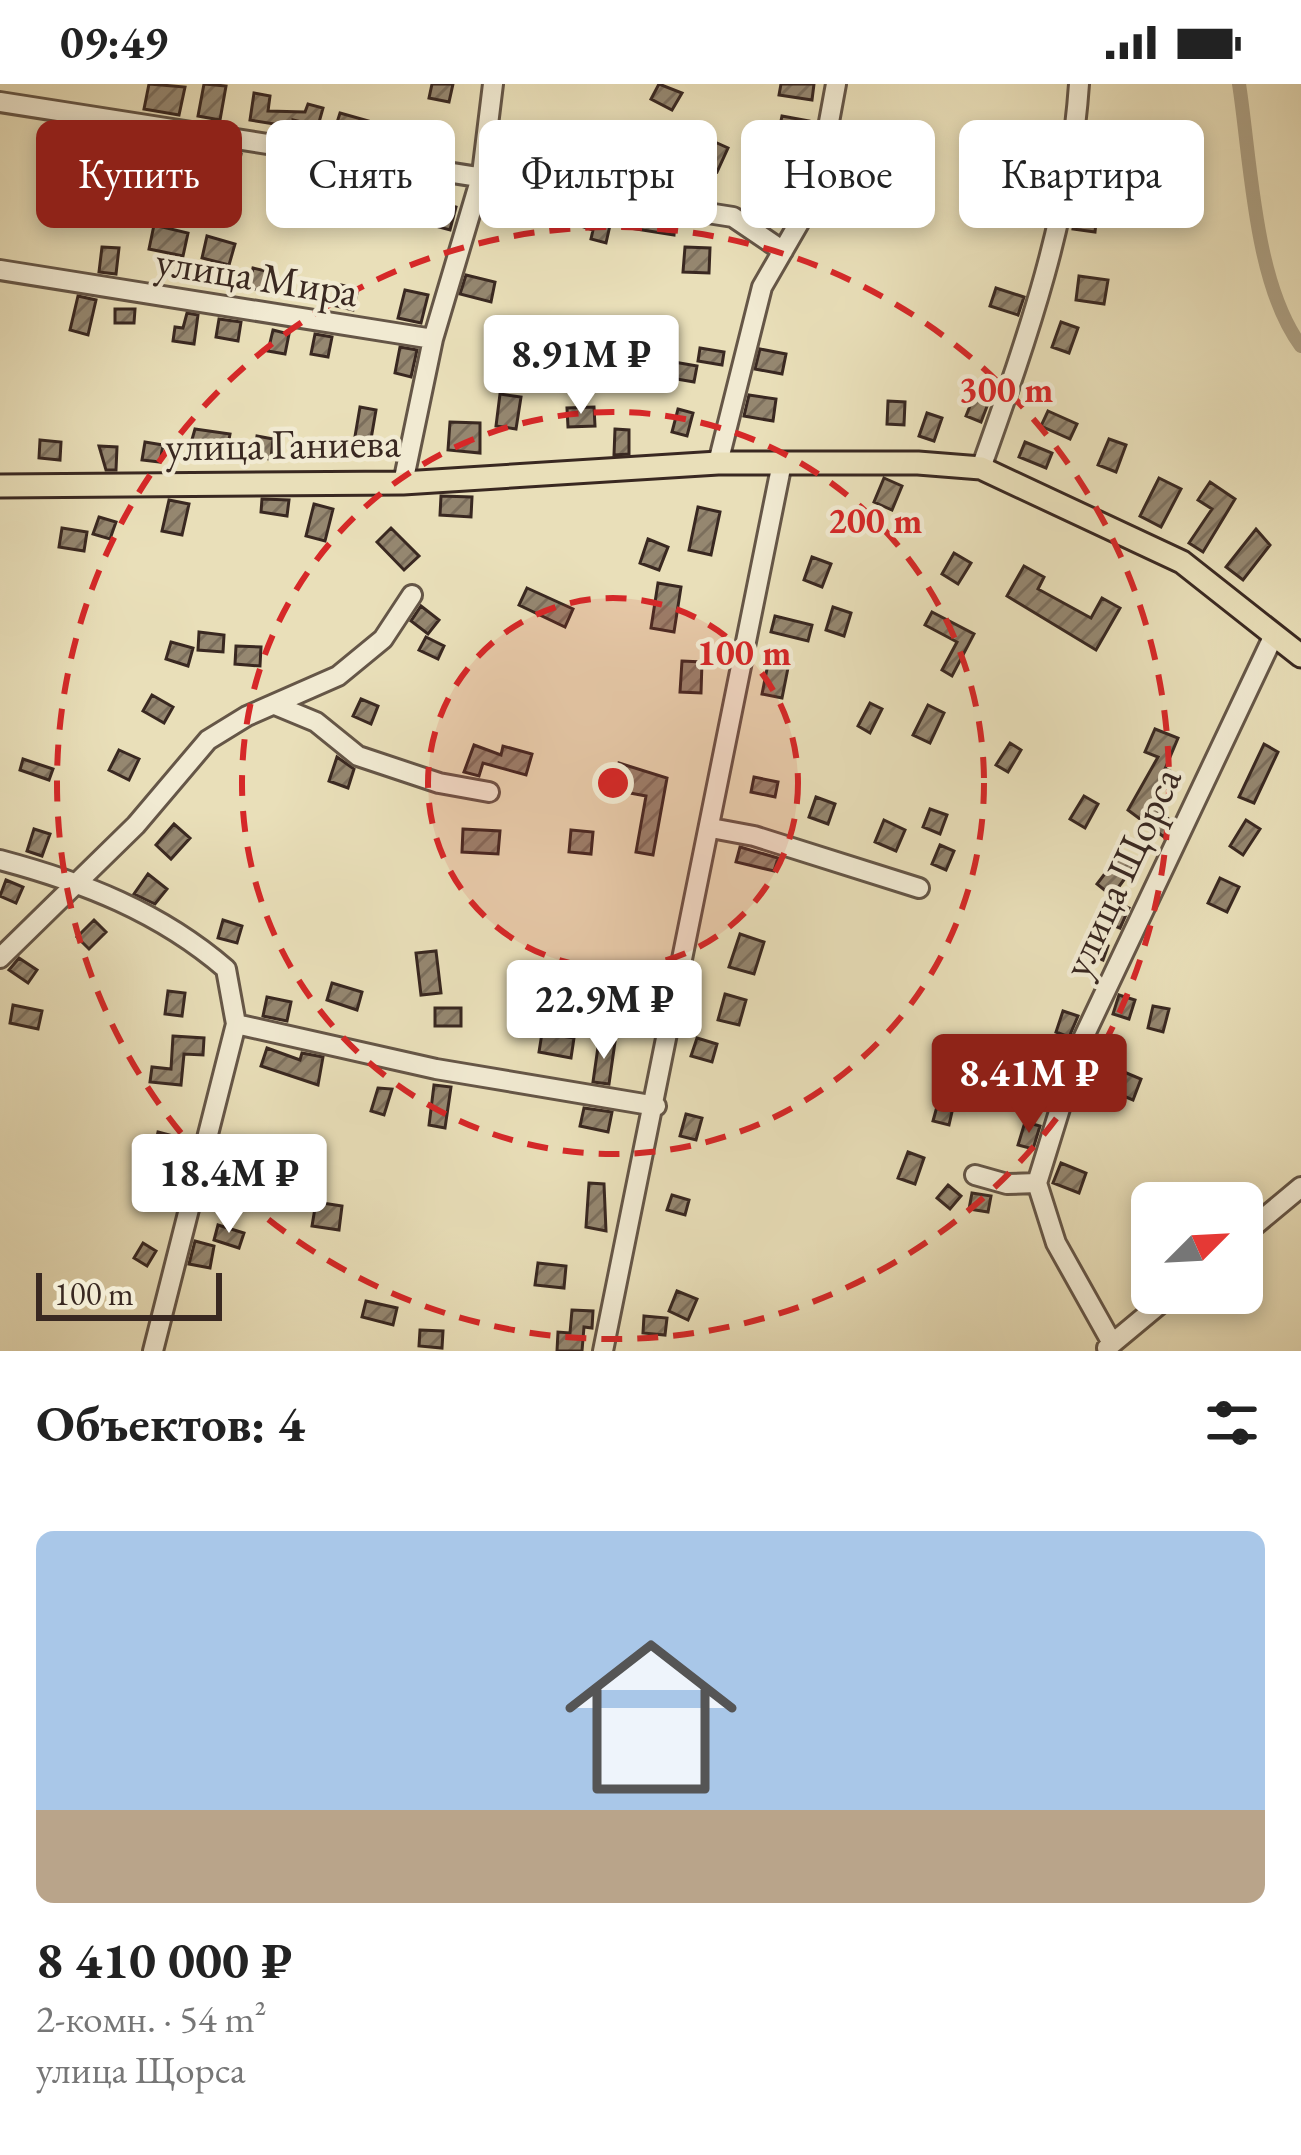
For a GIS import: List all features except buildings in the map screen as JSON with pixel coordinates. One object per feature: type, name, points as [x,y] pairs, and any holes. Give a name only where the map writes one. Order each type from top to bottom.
[{"type":"main road","name":"улица Ганиева","points":[[0,487],[403,483],[718,463],[981,469]]},
{"type":"main road","points":[[981,469],[1182,562],[1301,656]]},
{"type":"street","points":[[489,120],[493,84]]},
{"type":"street","points":[[718,463],[762,286],[799,223],[824,149],[836,84]]},
{"type":"street","points":[[981,469],[1047,281],[1075,154],[1079,84]]},
{"type":"street","points":[[0,102],[479,174]]},
{"type":"street","points":[[403,483],[433,339],[479,184]]},
{"type":"street","points":[[717,214],[734,217],[783,250]]},
{"type":"street","name":"улица Мира","points":[[0,270],[433,339]]},
{"type":"street","points":[[603,1351],[782,463]]},
{"type":"street","points":[[0,958],[136,825],[208,740],[338,676],[382,639],[412,596]]},
{"type":"street","name":"улица Щорса","points":[[1037,1183],[1079,1047],[1274,635]]},
{"type":"street","points":[[274,705],[316,722],[358,756],[439,783],[489,792]]},
{"type":"street","points":[[711,828],[754,836],[920,888]]},
{"type":"street","points":[[0,860],[79,880],[118,898],[226,969],[236,1024],[153,1351]]},
{"type":"street","points":[[236,1024],[436,1069],[656,1106]]},
{"type":"street","points":[[975,1175],[1007,1184],[1037,1183],[1056,1243],[1108,1347],[1148,1314]]},
{"type":"street","points":[[1263,1219],[1301,1187]]},
{"type":"waterway","points":[[1239,84],[1264,256],[1285,320],[1301,346]]}]
